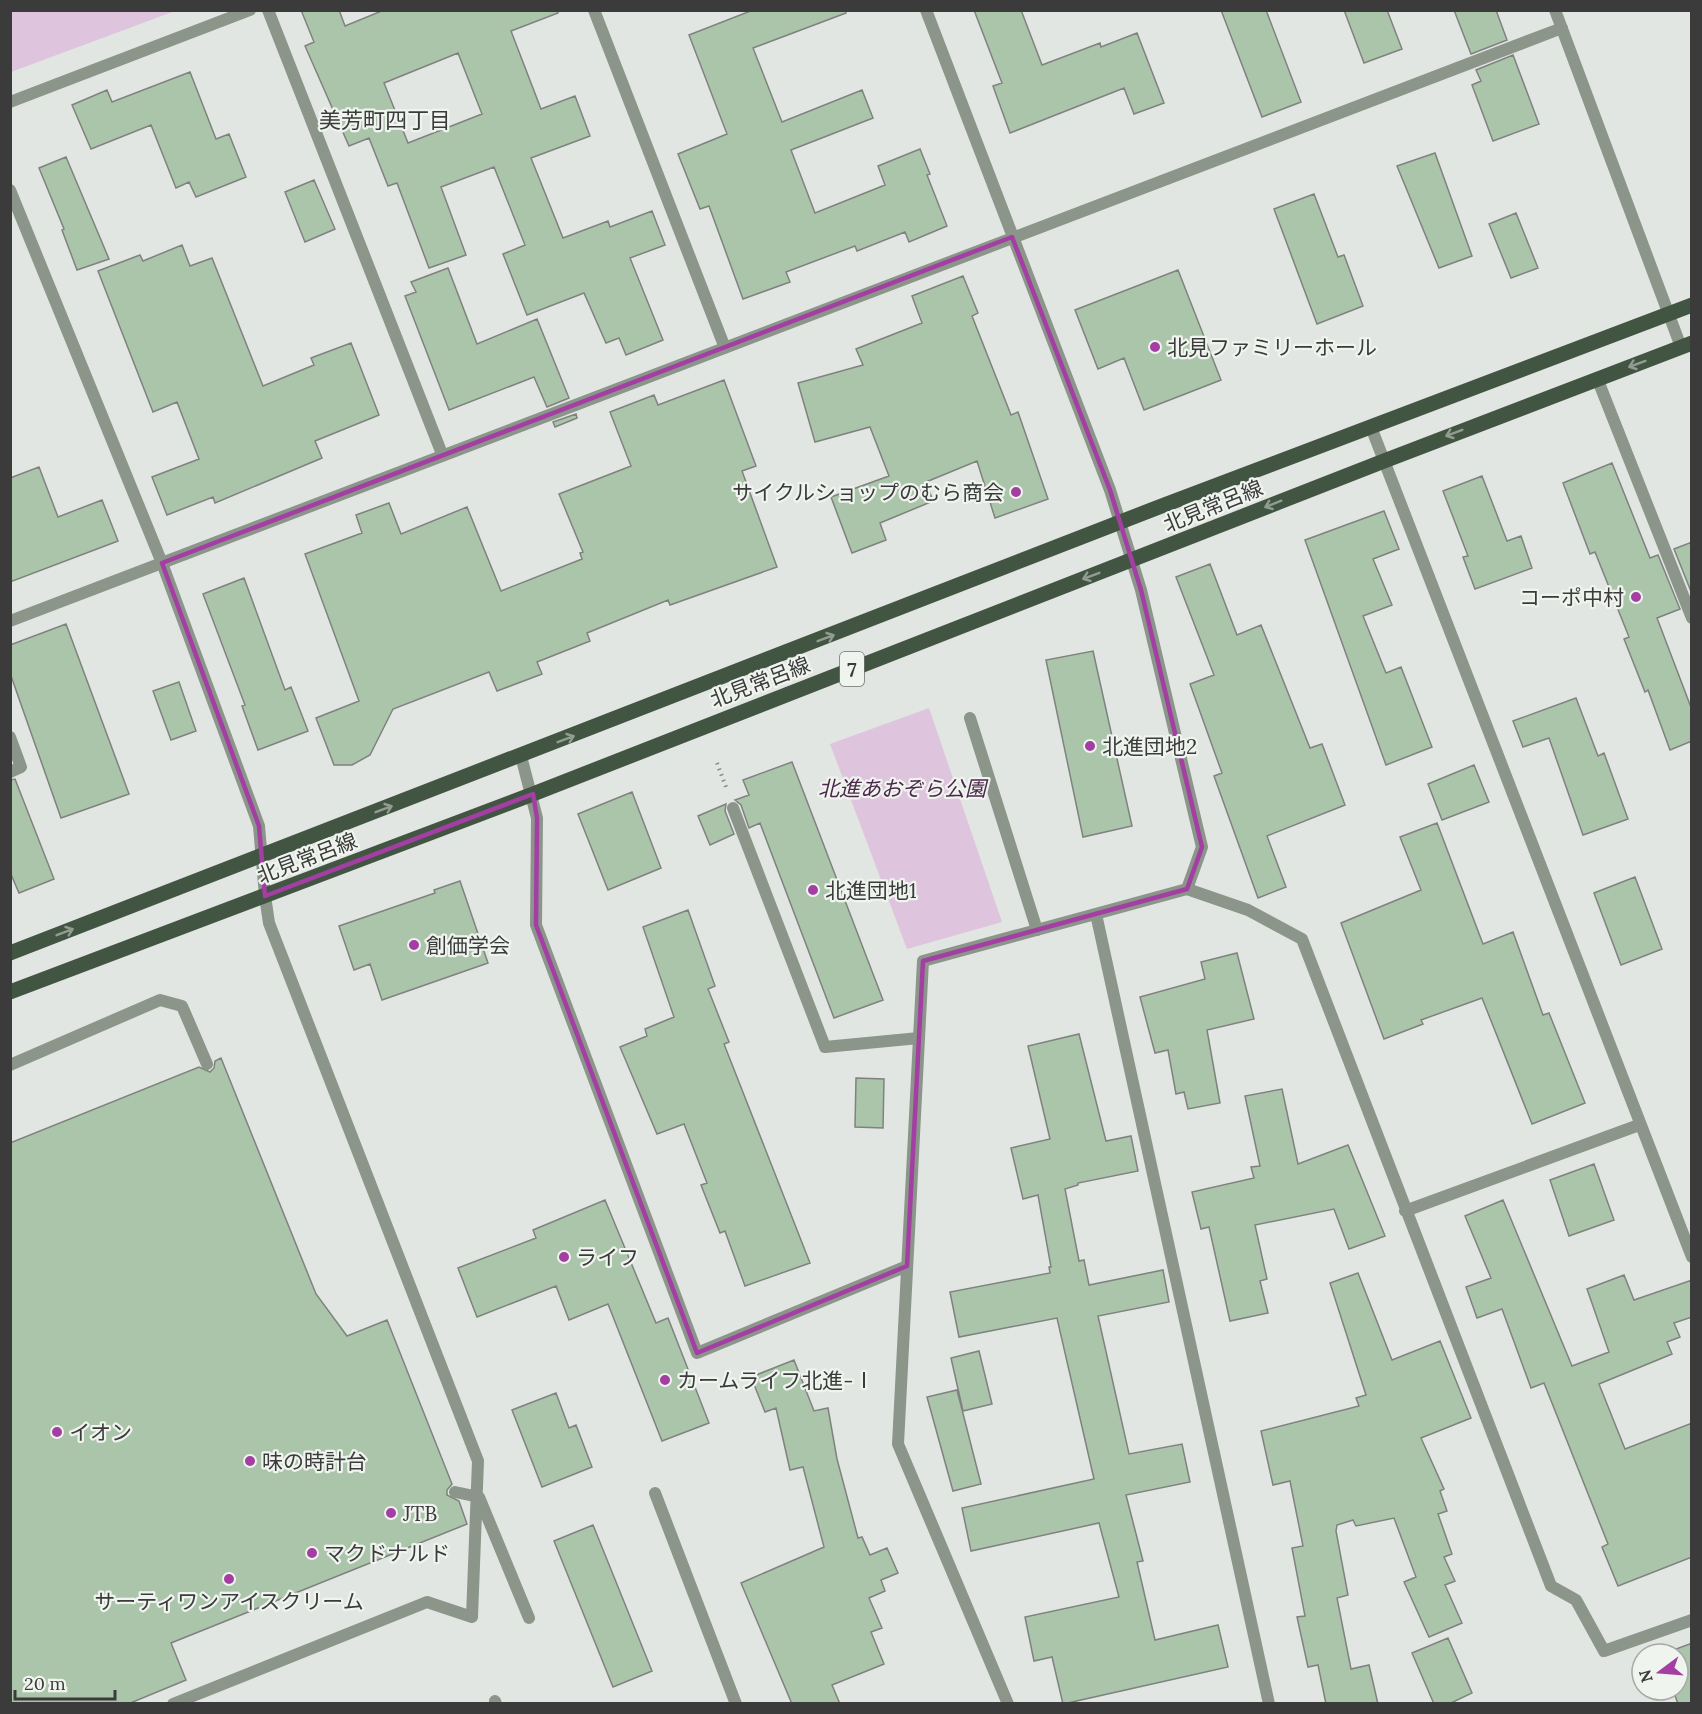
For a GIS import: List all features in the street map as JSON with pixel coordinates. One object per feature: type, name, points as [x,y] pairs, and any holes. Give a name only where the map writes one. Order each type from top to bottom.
[{"type":"main road","name":"北見常呂線","points":[[10,953],[1120,523],[1692,305]]},
{"type":"main road","name":"北見常呂線","points":[[10,992],[533,794],[1686,345]]},
{"type":"street","points":[[10,102],[250,10]]},
{"type":"street","points":[[268,10],[442,454]]},
{"type":"street","points":[[594,10],[725,348]]},
{"type":"street","points":[[926,10],[1110,490],[1141,590],[1202,848],[1187,889]]},
{"type":"street","points":[[1555,10],[1670,314],[1686,345]]},
{"type":"street","points":[[10,621],[442,454],[1562,28]]},
{"type":"street","points":[[10,190],[162,563],[259,826],[269,923],[478,1461],[472,1617],[427,1602],[173,1704]]},
{"type":"street","points":[[1597,378],[1692,618]]},
{"type":"street","points":[[1371,427],[1639,1125],[1692,1257]]},
{"type":"street","points":[[970,718],[1037,930]]},
{"type":"street","points":[[10,737],[21,767],[10,771]]},
{"type":"street","points":[[521,756],[533,794],[537,818],[537,926],[697,1353],[907,1266]]},
{"type":"street","points":[[734,807],[825,1047],[919,1038]]},
{"type":"street","points":[[1008,1704],[898,1444],[923,961],[1187,889],[1248,910],[1302,939],[1551,1586],[1576,1600],[1604,1651],[1692,1620]]},
{"type":"street","points":[[1096,914],[1269,1704]]},
{"type":"street","points":[[10,1065],[160,1000],[182,1006],[207,1064]]},
{"type":"street","points":[[1405,1211],[1639,1125]]},
{"type":"street","points":[[455,1492],[479,1497],[529,1618]]},
{"type":"street","points":[[655,1493],[736,1704]]},
{"type":"highlighted area","points":[[1012,237],[1110,490],[1141,590],[1202,847],[1187,889],[923,961],[907,1266],[697,1353],[536,925],[537,818],[533,794],[265,896],[259,826],[162,563]]},
{"type":"green space","points":[[11,10],[175,10],[175,11],[11,72]]},
{"type":"green space","name":"北進あおぞら公園","points":[[929,708],[1002,922],[907,949],[830,744]]},
{"type":"building","points":[[301,10],[339,10],[345,26],[384,10],[558,10],[558,13],[511,31],[541,109],[575,96],[590,136],[531,158],[563,238],[608,221],[610,227],[652,211],[665,245],[630,258],[663,340],[626,355],[619,338],[606,343],[584,293],[527,315],[503,254],[525,245],[494,167],[441,187],[466,255],[429,268],[397,183],[388,186],[369,138],[349,146],[305,46],[314,42]],"holes":[[[458,53],[482,114],[408,143],[384,83]]]},
{"type":"building","points":[[753,10],[845,10],[846,13],[753,48],[782,122],[862,90],[873,118],[791,150],[815,213],[885,185],[878,166],[920,149],[930,174],[927,175],[947,226],[909,242],[905,232],[857,251],[855,246],[786,272],[790,282],[743,299],[709,206],[700,209],[678,154],[727,134],[689,35]]},
{"type":"building","points":[[974,10],[1021,10],[1042,65],[1100,43],[1101,47],[1137,33],[1164,103],[1134,114],[1124,88],[1010,133],[993,86],[1002,83]]},
{"type":"building","points":[[1221,10],[1266,10],[1301,102],[1262,117]]},
{"type":"building","points":[[1344,10],[1387,10],[1402,49],[1364,63]]},
{"type":"building","points":[[1454,10],[1496,10],[1507,40],[1471,54]]},
{"type":"building","points":[[1513,55],[1539,124],[1493,141],[1472,85],[1481,81],[1476,70]]},
{"type":"building","points":[[190,72],[216,139],[229,134],[246,177],[196,197],[189,182],[176,188],[151,125],[91,149],[72,105],[107,90],[112,102]]},
{"type":"building","points":[[1435,153],[1472,256],[1439,268],[1397,166]]},
{"type":"building","points":[[66,157],[109,259],[77,270],[62,230],[64,229],[39,168]]},
{"type":"building","points":[[314,180],[335,229],[305,242],[285,192]]},
{"type":"building","points":[[1314,194],[1338,257],[1344,255],[1363,306],[1317,324],[1274,209]]},
{"type":"building","points":[[1516,213],[1538,268],[1511,278],[1489,224]]},
{"type":"building","points":[[182,245],[190,266],[212,258],[263,386],[314,365],[311,358],[351,343],[379,415],[315,441],[322,458],[215,503],[213,497],[167,515],[152,477],[199,459],[177,402],[153,412],[98,271],[140,255],[143,261]]},
{"type":"building","points":[[448,268],[477,344],[537,319],[569,398],[547,407],[534,377],[449,410],[405,296],[416,292],[411,282]]},
{"type":"building","points":[[1178,270],[1221,380],[1144,410],[1124,358],[1098,369],[1075,310]]},
{"type":"building","points":[[963,276],[978,313],[972,316],[1011,415],[1018,412],[1048,499],[995,518],[977,461],[926,482],[933,501],[880,523],[886,540],[852,553],[831,497],[889,476],[870,427],[815,442],[798,383],[863,365],[856,349],[922,323],[912,296]]},
{"type":"building","points":[[724,380],[756,466],[742,471],[777,567],[670,605],[668,600],[587,633],[590,641],[537,662],[542,674],[497,691],[489,672],[393,709],[370,755],[352,765],[334,765],[316,718],[359,701],[305,554],[362,533],[356,515],[389,503],[401,534],[467,507],[501,591],[582,559],[580,553],[583,552],[559,494],[631,466],[610,412],[654,395],[658,405]]},
{"type":"building","points":[[576,414],[577,418],[555,427],[553,422]]},
{"type":"building","points":[[1612,463],[1650,558],[1658,555],[1680,609],[1657,618],[1692,710],[1692,741],[1670,750],[1648,690],[1645,692],[1624,639],[1629,637],[1595,552],[1590,554],[1563,483]]},
{"type":"building","points":[[39,467],[58,517],[102,500],[118,541],[10,582],[10,478]]},
{"type":"building","points":[[1482,476],[1507,541],[1521,536],[1532,568],[1475,589],[1463,557],[1468,556],[1443,491]]},
{"type":"building","points":[[1384,511],[1399,549],[1373,559],[1392,605],[1363,616],[1386,673],[1401,667],[1432,747],[1386,765],[1305,540]]},
{"type":"building","points":[[1692,542],[1692,594],[1674,549]]},
{"type":"building","points":[[1210,564],[1237,635],[1261,625],[1310,748],[1322,744],[1345,805],[1267,836],[1286,887],[1258,898],[1214,776],[1222,773],[1190,684],[1214,675],[1176,577]]},
{"type":"building","points":[[244,578],[285,690],[291,687],[308,731],[258,750],[242,706],[245,705],[203,594]]},
{"type":"building","points":[[66,624],[129,794],[61,818],[10,673],[10,645]]},
{"type":"building","name":"北進団地2","points":[[1093,651],[1132,826],[1083,837],[1046,660]]},
{"type":"building","points":[[179,682],[196,731],[171,740],[153,691]]},
{"type":"building","points":[[1576,698],[1598,756],[1604,753],[1628,819],[1583,835],[1549,738],[1523,747],[1513,721]]},
{"type":"building","name":"北進団地1","points":[[792,762],[883,1000],[834,1018],[760,823],[749,828],[741,805],[735,800],[749,795],[743,780]]},
{"type":"building","points":[[1474,765],[1489,802],[1442,820],[1428,784]]},
{"type":"building","points":[[15,779],[54,879],[19,893],[10,872],[10,780]]},
{"type":"building","points":[[632,792],[661,868],[608,890],[578,814]]},
{"type":"building","points":[[726,804],[725,811],[734,834],[710,845],[698,816]]},
{"type":"building","points":[[1437,823],[1483,944],[1513,932],[1543,1015],[1549,1013],[1585,1103],[1532,1124],[1482,998],[1421,1020],[1423,1024],[1384,1039],[1341,923],[1421,890],[1400,837]]},
{"type":"building","points":[[1635,877],[1662,949],[1621,965],[1594,893]]},
{"type":"building","name":"創価学会","points":[[460,881],[488,963],[382,1000],[370,964],[354,970],[339,926],[435,893],[434,890]]},
{"type":"building","points":[[688,910],[715,986],[708,989],[729,1042],[724,1044],[810,1263],[745,1286],[725,1231],[720,1233],[701,1185],[707,1183],[684,1124],[657,1134],[620,1047],[647,1036],[645,1029],[674,1017],[643,927]]},
{"type":"building","points":[[1237,953],[1254,1019],[1207,1030],[1220,1103],[1188,1109],[1184,1092],[1176,1094],[1168,1050],[1155,1053],[1140,997],[1205,979],[1201,962]]},
{"type":"building","points":[[1079,1034],[1106,1141],[1131,1136],[1138,1171],[1078,1183],[1078,1185],[1065,1189],[1079,1261],[1084,1260],[1089,1285],[1163,1270],[1169,1302],[1098,1316],[1129,1454],[1182,1444],[1190,1482],[1126,1495],[1143,1561],[1137,1562],[1155,1640],[1218,1625],[1228,1667],[1063,1704],[1052,1657],[1034,1661],[1025,1617],[1119,1597],[1099,1523],[971,1551],[962,1508],[1094,1479],[1057,1318],[959,1337],[950,1292],[1050,1273],[1049,1267],[1051,1267],[1038,1195],[1023,1199],[1011,1148],[1050,1139],[1028,1046]]},
{"type":"building","points":[[221,1058],[316,1294],[347,1336],[387,1320],[452,1484],[447,1490],[447,1495],[459,1501],[467,1524],[171,1643],[186,1680],[128,1704],[10,1704],[10,1143],[199,1067],[210,1072],[214,1068],[215,1061]]},
{"type":"building","points":[[856,1078],[884,1079],[883,1128],[855,1127]]},
{"type":"building","points":[[1282,1089],[1298,1164],[1348,1145],[1385,1236],[1349,1249],[1334,1209],[1255,1225],[1267,1279],[1260,1281],[1268,1313],[1230,1321],[1209,1227],[1201,1229],[1192,1192],[1254,1178],[1251,1167],[1260,1166],[1245,1096]]},
{"type":"building","points":[[1594,1164],[1614,1220],[1569,1236],[1550,1180]]},
{"type":"building","points":[[605,1200],[656,1323],[668,1318],[709,1423],[662,1441],[608,1304],[569,1320],[556,1286],[477,1317],[458,1268],[536,1238],[533,1230]]},
{"type":"building","points":[[1503,1200],[1572,1366],[1609,1352],[1587,1289],[1624,1275],[1634,1300],[1692,1280],[1692,1317],[1674,1323],[1680,1337],[1667,1342],[1672,1354],[1599,1384],[1625,1449],[1692,1423],[1692,1557],[1618,1586],[1602,1547],[1608,1544],[1544,1383],[1531,1388],[1502,1309],[1477,1318],[1466,1287],[1491,1278],[1465,1216]]},
{"type":"building","points":[[1358,1273],[1392,1360],[1440,1341],[1471,1418],[1421,1438],[1444,1489],[1440,1491],[1447,1511],[1438,1514],[1452,1554],[1444,1557],[1455,1581],[1445,1585],[1462,1623],[1429,1637],[1404,1582],[1416,1577],[1394,1518],[1356,1526],[1353,1520],[1337,1525],[1336,1531],[1348,1595],[1337,1598],[1351,1669],[1369,1665],[1378,1704],[1326,1704],[1318,1665],[1308,1667],[1297,1617],[1305,1616],[1292,1548],[1303,1546],[1290,1481],[1273,1485],[1261,1431],[1359,1406],[1356,1398],[1366,1395],[1330,1283]]},
{"type":"building","points":[[979,1351],[992,1404],[963,1411],[951,1358]]},
{"type":"building","points":[[794,1360],[814,1411],[828,1408],[837,1459],[858,1538],[862,1537],[870,1555],[887,1548],[898,1573],[881,1580],[885,1591],[869,1598],[882,1628],[871,1632],[884,1664],[832,1685],[840,1704],[792,1704],[741,1583],[824,1547],[803,1467],[790,1470],[776,1408],[765,1412],[751,1377]]},
{"type":"building","points":[[957,1390],[981,1484],[953,1491],[927,1397]]},
{"type":"building","points":[[556,1393],[569,1428],[576,1425],[592,1467],[542,1487],[512,1410]]},
{"type":"building","points":[[593,1525],[652,1671],[613,1687],[554,1541]]},
{"type":"building","points":[[1448,1638],[1472,1693],[1449,1704],[1434,1704],[1412,1653]]},
{"type":"building","points":[[1692,1643],[1692,1704],[1678,1704],[1677,1702],[1690,1702],[1690,1644]]},
{"type":"place","name":"北見ファミリーホール","points":[[1155,347]]},
{"type":"place","name":"サイクルショップのむら商会","points":[[1016,492]]},
{"type":"place","name":"コーポ中村","points":[[1636,597]]},
{"type":"place","name":"北進団地2","points":[[1090,746]]},
{"type":"place","name":"北進団地1","points":[[813,890]]},
{"type":"place","name":"創価学会","points":[[414,945]]},
{"type":"place","name":"ライフ","points":[[564,1257]]},
{"type":"place","name":"カームライフ北進‐Ⅰ","points":[[665,1380]]},
{"type":"place","name":"イオン","points":[[57,1432]]},
{"type":"place","name":"味の時計台","points":[[250,1461]]},
{"type":"place","name":"JTB","points":[[391,1513]]},
{"type":"place","name":"マクドナルド","points":[[312,1553]]},
{"type":"place","name":"サーティワンアイスクリーム","points":[[229,1579]]},
{"type":"district","name":"美芳町四丁目","points":[[385,120]]}]
